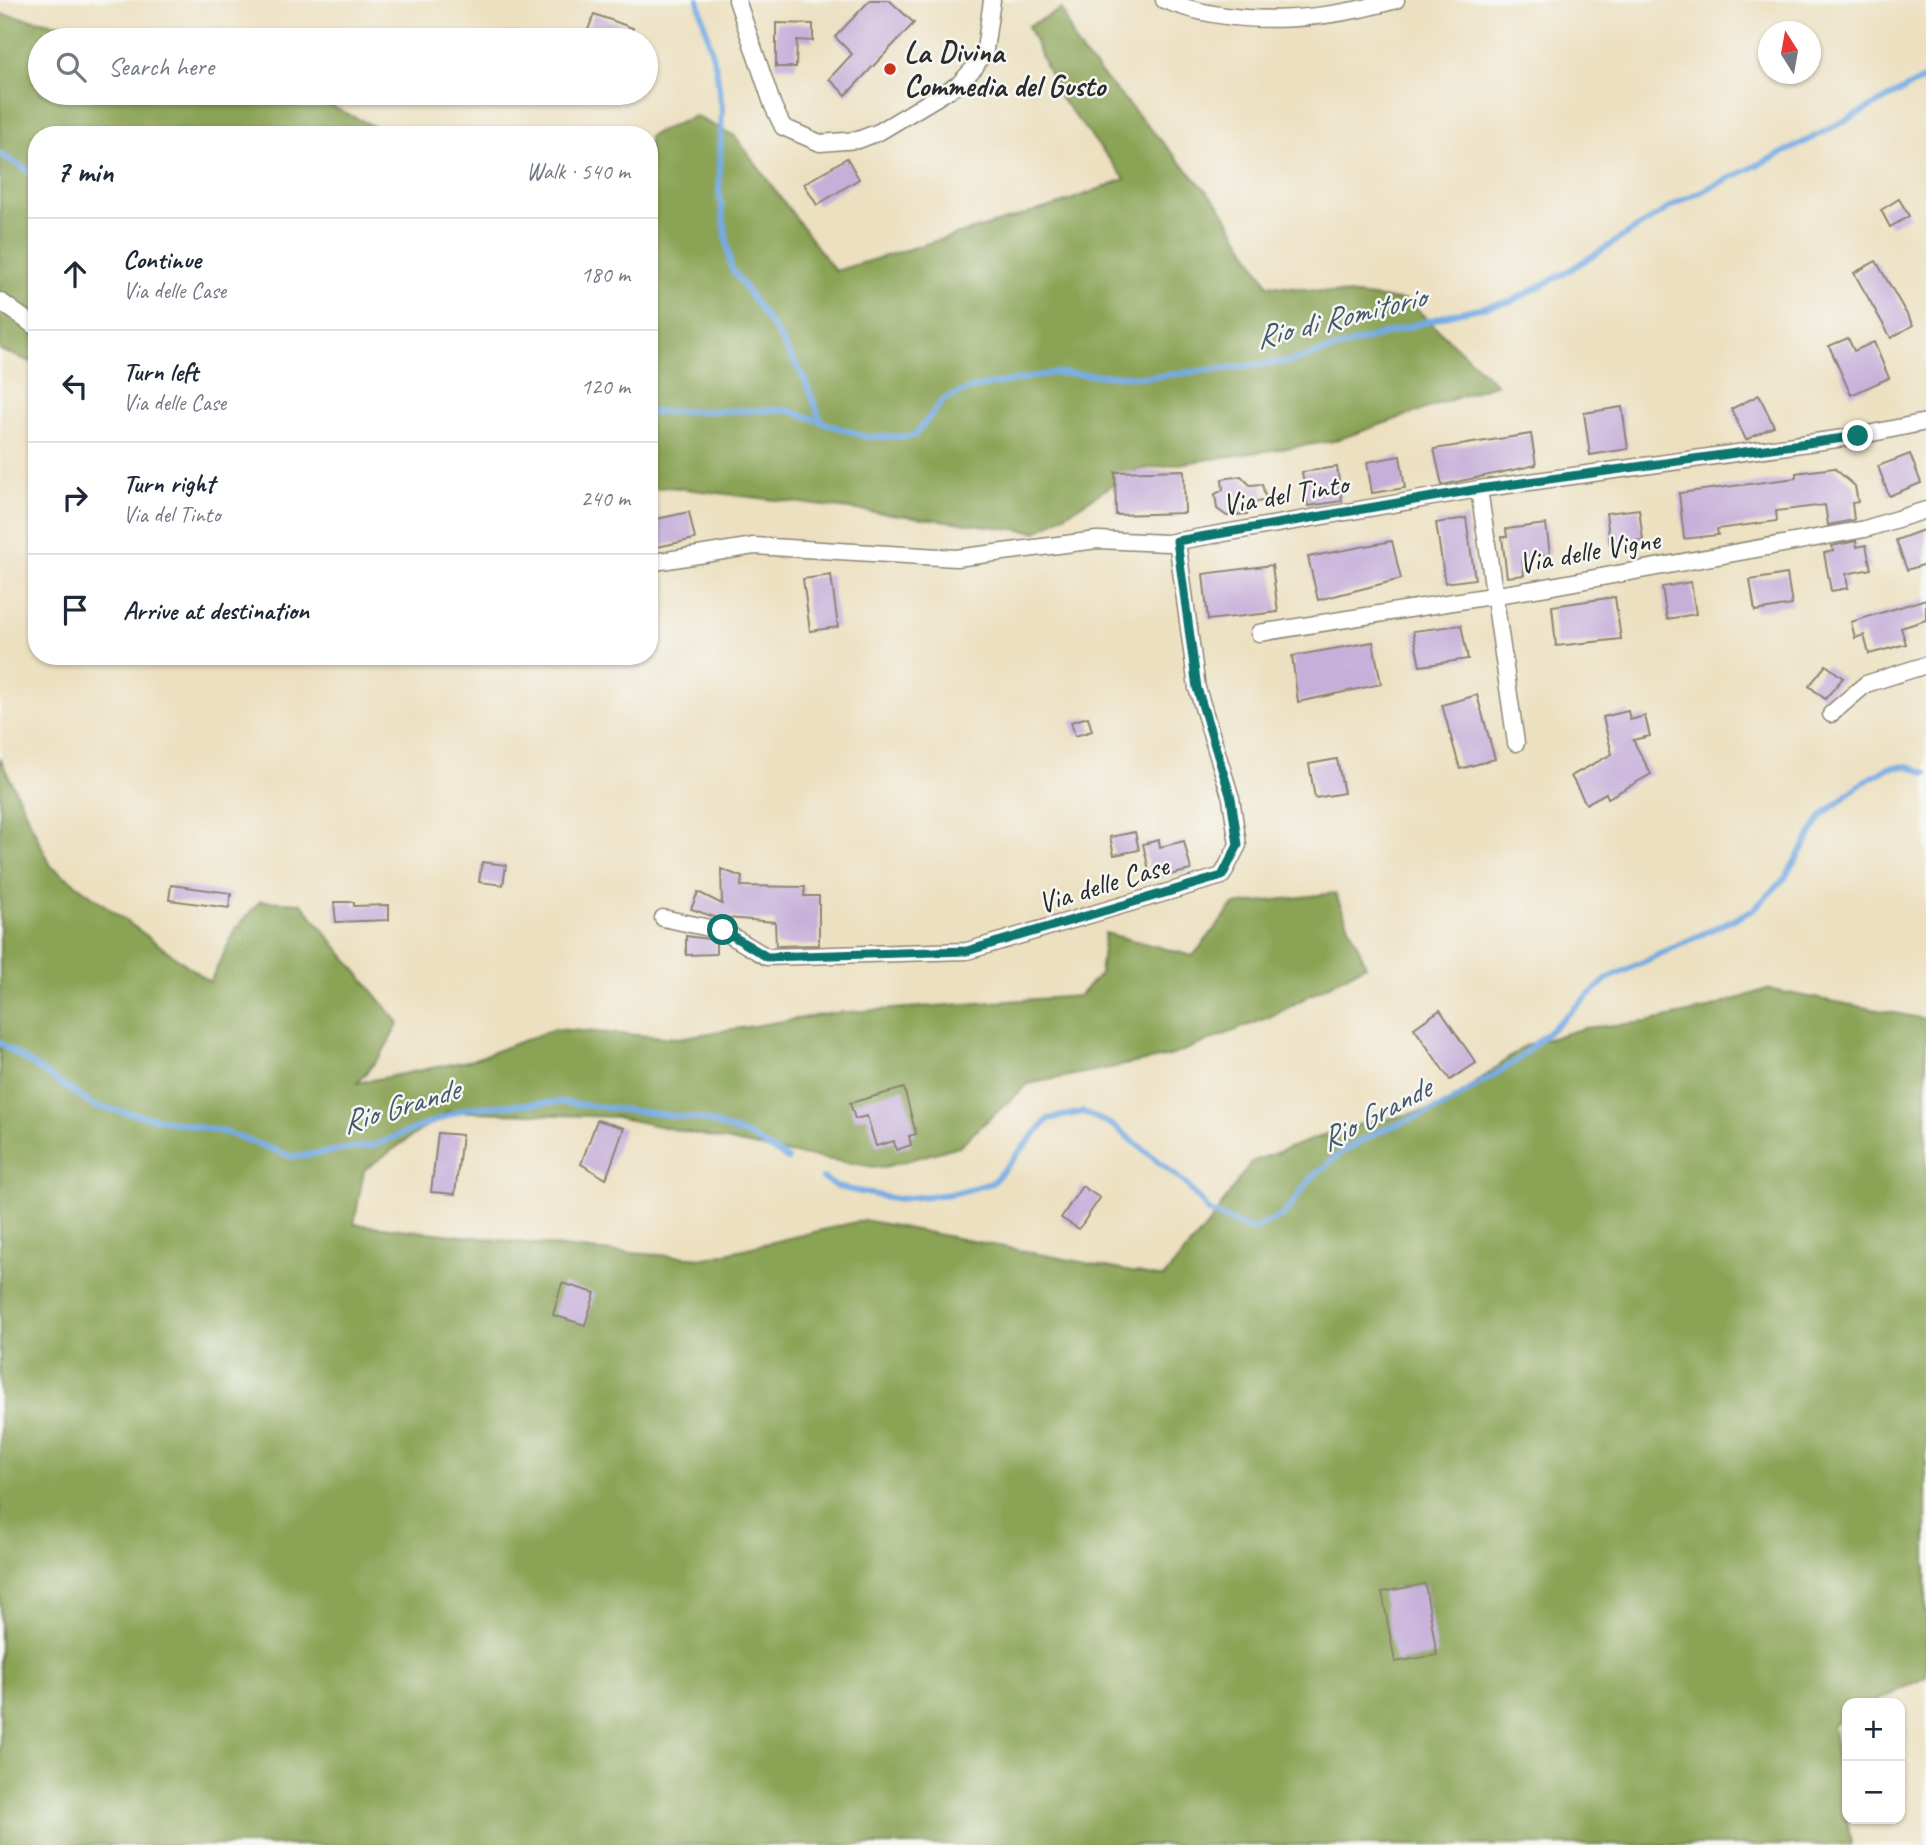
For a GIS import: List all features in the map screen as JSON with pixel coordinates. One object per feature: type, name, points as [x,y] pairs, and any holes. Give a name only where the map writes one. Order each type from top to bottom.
[{"type":"street","points":[[737,0],[772,106],[783,127],[820,143],[858,140],[879,132],[959,83],[975,67],[985,50],[992,0]]},
{"type":"street","points":[[1164,0],[1222,17],[1276,19],[1335,12],[1396,0]]},
{"type":"street","points":[[0,301],[28,321]]},
{"type":"street","name":"Via del Tinto","points":[[658,562],[754,546],[956,558],[1097,540],[1177,541],[1479,489],[1858,436],[1926,422]]},
{"type":"street","points":[[1479,489],[1516,743]]},
{"type":"street","name":"Via delle Vigne","points":[[1259,633],[1493,596],[1864,529],[1926,510]]},
{"type":"street","name":"Via delle Case","points":[[663,918],[723,930],[767,957],[967,951],[1222,876],[1238,845],[1231,798],[1197,688],[1177,541]]},
{"type":"street","points":[[1830,714],[1866,684],[1926,665]]},
{"type":"green space","points":[[1062,9],[1077,47],[1220,206],[1268,285],[1408,301],[1496,384],[1334,441],[1137,470],[1037,532],[669,487],[658,488],[658,132],[695,116],[735,136],[835,271],[1060,204],[1125,179],[1059,96],[1028,26]]},
{"type":"green space","points":[[0,14],[83,28],[28,28],[28,105],[329,105],[373,126],[28,126],[28,361],[0,350]]},
{"type":"green space","points":[[0,758],[51,866],[210,982],[235,930],[260,901],[301,903],[399,1023],[381,1055],[357,1083],[472,1060],[554,1029],[678,1038],[834,1013],[1079,996],[1100,974],[1105,933],[1193,956],[1234,905],[1335,893],[1366,965],[1274,1015],[1170,1056],[1028,1084],[959,1146],[881,1168],[777,1151],[616,1117],[448,1111],[364,1170],[354,1224],[599,1251],[706,1258],[864,1220],[1163,1278],[1208,1225],[1251,1162],[1343,1128],[1443,1107],[1525,1046],[1584,1028],[1646,1022],[1707,1009],[1767,989],[1926,1019],[1926,1677],[1883,1698],[1842,1698],[1842,1719],[1832,1724],[1842,1788],[1842,1824],[1848,1824],[1851,1845],[0,1845]]},
{"type":"building","points":[[870,0],[889,0],[914,23],[846,95],[829,79],[852,54],[835,37]]},
{"type":"building","points":[[594,14],[633,28],[589,28]]},
{"type":"building","points":[[776,23],[813,24],[813,41],[797,40],[796,67],[776,67]]},
{"type":"building","points":[[847,158],[859,179],[817,205],[804,184]]},
{"type":"building","points":[[1899,199],[1909,216],[1890,227],[1881,210]]},
{"type":"building","points":[[1876,261],[1913,325],[1891,338],[1854,273]]},
{"type":"building","points":[[1848,338],[1854,351],[1874,342],[1889,378],[1851,395],[1829,346]]},
{"type":"building","points":[[1759,395],[1774,426],[1746,440],[1731,409]]},
{"type":"building","points":[[1622,407],[1628,449],[1590,455],[1584,413]]},
{"type":"building","points":[[1531,434],[1536,465],[1442,485],[1434,449]]},
{"type":"building","points":[[1910,454],[1921,483],[1889,496],[1878,466]]},
{"type":"building","points":[[1400,456],[1405,488],[1372,493],[1367,462]]},
{"type":"building","points":[[1337,467],[1342,501],[1308,506],[1302,472]]},
{"type":"building","points":[[1834,468],[1855,486],[1858,502],[1852,503],[1854,520],[1828,525],[1825,505],[1776,511],[1777,521],[1717,529],[1718,535],[1684,539],[1679,493],[1796,478],[1796,473]]},
{"type":"building","points":[[1184,470],[1185,513],[1116,515],[1115,472]]},
{"type":"building","points":[[1241,476],[1250,485],[1262,484],[1266,500],[1253,503],[1247,514],[1227,516],[1217,509],[1215,494],[1223,490],[1222,479]]},
{"type":"building","points":[[1639,509],[1643,540],[1610,544],[1606,513]]},
{"type":"building","points":[[689,512],[695,539],[658,547],[658,519]]},
{"type":"building","points":[[1466,518],[1475,579],[1445,583],[1436,523]]},
{"type":"building","points":[[1546,524],[1550,554],[1522,558],[1524,575],[1507,577],[1502,537],[1507,537],[1506,529]]},
{"type":"building","points":[[1926,529],[1926,564],[1907,570],[1896,540]]},
{"type":"building","points":[[1392,541],[1401,579],[1318,600],[1308,557]]},
{"type":"building","points":[[1856,541],[1857,547],[1866,545],[1871,569],[1846,574],[1848,588],[1831,591],[1824,553],[1833,551],[1832,546]]},
{"type":"building","points":[[1272,565],[1278,612],[1208,620],[1203,574]]},
{"type":"building","points":[[1787,574],[1792,605],[1755,611],[1750,580]]},
{"type":"building","points":[[831,575],[838,627],[810,631],[803,579]]},
{"type":"building","points":[[1691,582],[1696,614],[1667,619],[1662,587]]},
{"type":"building","points":[[1615,597],[1621,639],[1556,646],[1552,606]]},
{"type":"building","points":[[1926,599],[1926,620],[1901,628],[1906,644],[1869,654],[1864,635],[1855,638],[1851,622]]},
{"type":"building","points":[[1461,625],[1468,659],[1420,666],[1413,631]]},
{"type":"building","points":[[1373,642],[1381,684],[1298,702],[1292,656]]},
{"type":"building","points":[[1826,665],[1843,678],[1825,699],[1809,686]]},
{"type":"building","points":[[1477,695],[1495,759],[1460,769],[1442,705]]},
{"type":"building","points":[[1628,711],[1630,720],[1645,716],[1650,736],[1633,740],[1651,774],[1608,798],[1606,793],[1586,804],[1571,776],[1612,754],[1603,717]]},
{"type":"building","points":[[1088,717],[1092,731],[1075,736],[1071,722]]},
{"type":"building","points":[[1337,759],[1344,793],[1315,798],[1309,764]]},
{"type":"building","points":[[1135,832],[1139,850],[1114,855],[1110,837]]},
{"type":"building","points":[[1159,840],[1160,847],[1184,841],[1191,870],[1151,879],[1143,844]]},
{"type":"building","points":[[482,862],[506,865],[503,885],[479,882]]},
{"type":"building","points":[[721,869],[742,877],[741,886],[805,887],[804,896],[819,896],[819,945],[776,946],[775,922],[727,918],[726,921],[691,909],[698,892],[722,904]]},
{"type":"building","points":[[171,885],[231,893],[229,908],[169,900]]},
{"type":"building","points":[[334,902],[354,902],[354,906],[389,905],[389,920],[336,922]]},
{"type":"building","points":[[686,936],[716,940],[716,954],[686,955]]},
{"type":"building","points":[[1440,1010],[1476,1063],[1450,1080],[1414,1028]]},
{"type":"building","points":[[904,1088],[916,1134],[909,1136],[911,1145],[896,1150],[894,1141],[876,1146],[867,1116],[855,1119],[850,1103]]},
{"type":"building","points":[[597,1120],[624,1128],[606,1179],[581,1164]]},
{"type":"building","points":[[438,1133],[462,1135],[455,1194],[431,1192]]},
{"type":"building","points":[[1082,1186],[1100,1198],[1079,1229],[1061,1218]]},
{"type":"building","points":[[562,1283],[595,1293],[585,1325],[553,1315]]},
{"type":"building","points":[[1425,1584],[1437,1655],[1395,1662],[1382,1592]]},
{"type":"waterway","points":[[698,0],[716,68],[722,107],[719,191],[731,268],[778,335],[805,380],[822,423]]},
{"type":"waterway","name":"Rio di Romitorio","points":[[658,412],[787,410],[866,437],[914,436],[944,399],[973,388],[1053,373],[1148,377],[1292,361],[1456,313],[1512,301],[1565,273],[1677,203],[1793,148],[1926,78]]},
{"type":"waterway","name":"Rio di Romitorio","points":[[0,154],[28,171]]},
{"type":"waterway","name":"Rio Grande","points":[[823,1178],[837,1187],[896,1199],[951,1194],[992,1183],[1048,1119],[1083,1112],[1114,1126],[1185,1183],[1210,1212],[1252,1230],[1284,1215],[1311,1178],[1343,1151],[1380,1131],[1443,1107],[1516,1061],[1607,979],[1753,910],[1785,878],[1822,816],[1859,785],[1888,768],[1908,766],[1926,773]]},
{"type":"waterway","name":"Rio Grande","points":[[0,1043],[94,1106],[228,1133],[293,1157],[375,1145],[467,1108],[560,1102],[701,1119],[749,1136],[788,1159]]},
{"type":"place","name":"La Divina Commedia del Gusto","points":[[890,69]]},
{"type":"route","points":[[723,930],[767,957],[967,951],[1019,939],[1222,876],[1238,845],[1231,798],[1197,688],[1177,541],[1479,489],[1858,436]]}]
